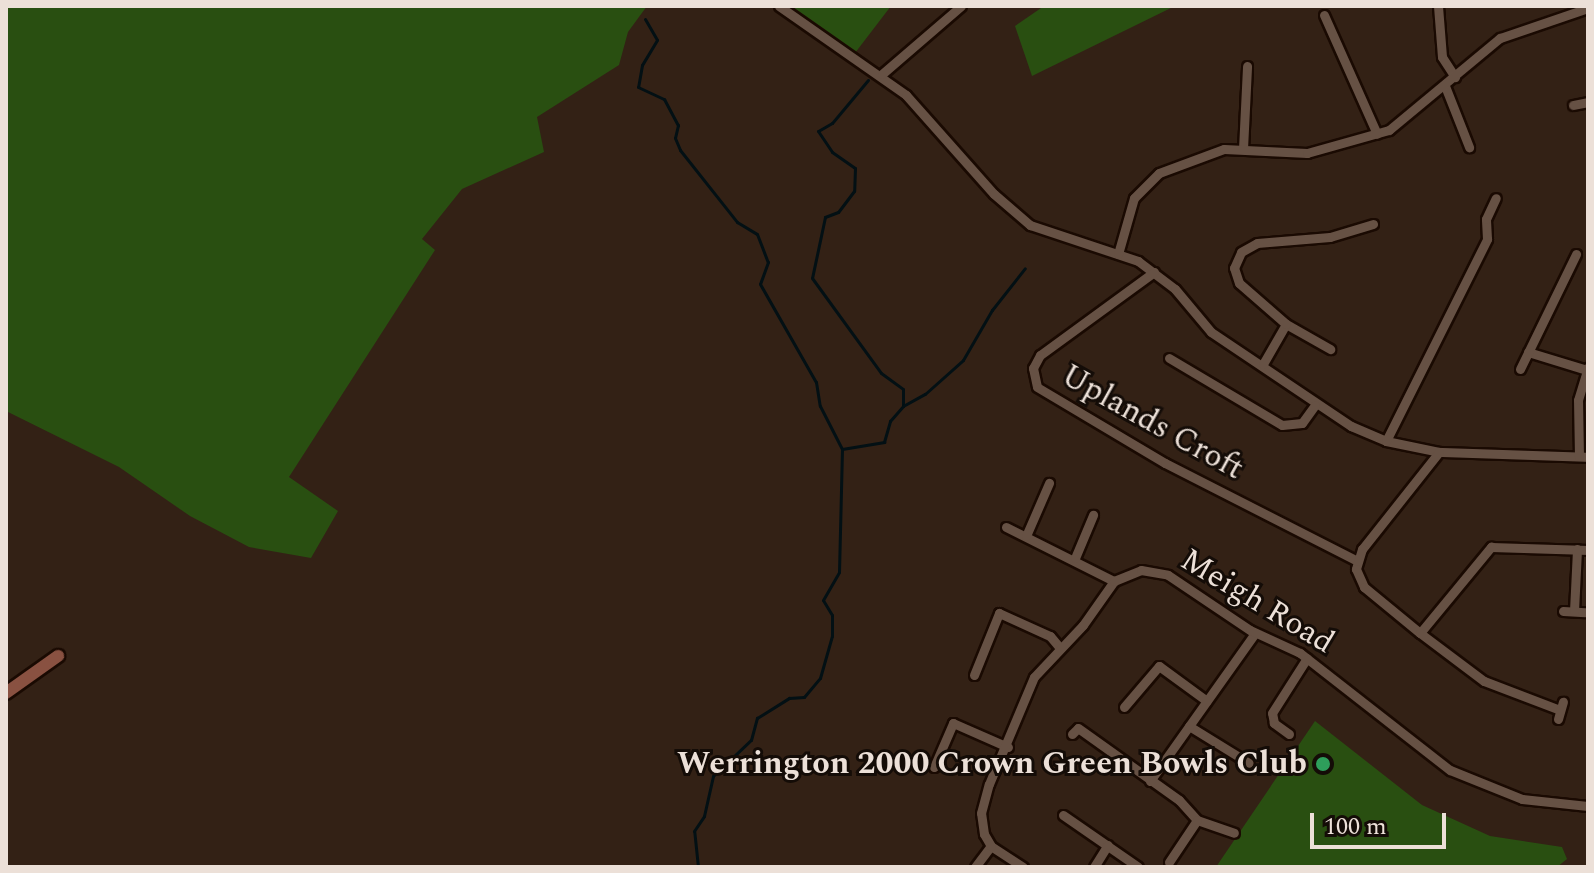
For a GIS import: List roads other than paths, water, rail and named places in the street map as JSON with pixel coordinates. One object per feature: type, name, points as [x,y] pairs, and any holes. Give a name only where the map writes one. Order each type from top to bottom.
[{"type":"street","points":[[779,6],[847,57],[882,74],[1013,212],[1041,230],[1118,254],[1154,272],[1211,332],[1263,364],[1315,405],[1386,441],[1439,452],[1583,456],[1578,400],[1588,369],[1528,352]]},
{"type":"street","points":[[882,74],[961,6]]},
{"type":"street","points":[[1438,6],[1442,57],[1455,77]]},
{"type":"street","points":[[1118,254],[1131,206],[1151,178],[1206,154],[1243,149],[1307,153],[1377,134],[1410,118],[1500,38],[1588,8]]},
{"type":"street","points":[[1324,15],[1377,134]]},
{"type":"street","points":[[1243,149],[1247,66]]},
{"type":"street","points":[[1445,86],[1469,147]]},
{"type":"street","points":[[1573,105],[1588,102]]},
{"type":"street","points":[[1386,441],[1487,239],[1486,219],[1496,198]]},
{"type":"street","points":[[1330,349],[1286,324],[1239,283],[1234,268],[1241,252],[1257,243],[1330,237],[1373,224]]},
{"type":"street","points":[[1520,369],[1576,254]]},
{"type":"street","name":"Uplands Croft","points":[[1154,272],[1040,355],[1033,368],[1037,387],[1153,456],[1357,561]]},
{"type":"street","points":[[1263,364],[1286,324]]},
{"type":"street","points":[[1169,358],[1282,425],[1302,423],[1315,405]]},
{"type":"street","points":[[1439,452],[1357,561],[1364,587],[1484,681],[1561,710]]},
{"type":"street","points":[[1026,536],[1049,483]]},
{"type":"street","points":[[1075,558],[1093,515]]},
{"type":"street","points":[[1006,527],[1075,558],[1114,581],[1034,677],[982,805],[982,828],[991,846],[1023,867]]},
{"type":"street","points":[[1420,633],[1491,547],[1588,550]]},
{"type":"street","points":[[1577,549],[1568,611],[1585,612]]},
{"type":"street","name":"Meigh Road","points":[[1114,581],[1134,571],[1162,573],[1255,633],[1307,658],[1434,760],[1468,779],[1522,799],[1588,806]]},
{"type":"street","points":[[974,675],[999,613],[1050,636],[1060,648]]},
{"type":"street","points":[[1150,781],[1255,633]]},
{"type":"street","points":[[6,693],[58,656]]},
{"type":"street","points":[[1289,734],[1274,723],[1272,713],[1307,658]]},
{"type":"street","points":[[1124,707],[1159,666],[1207,701]]},
{"type":"street","points":[[934,767],[953,723],[1008,747]]},
{"type":"street","points":[[1189,726],[1249,763]]},
{"type":"street","points":[[1072,734],[1078,728],[1197,820],[1234,833]]},
{"type":"street","points":[[1063,815],[1138,867]]},
{"type":"street","points":[[1169,862],[1197,820]]},
{"type":"street","points":[[1094,867],[1108,845]]},
{"type":"street","points":[[975,867],[991,846]]},
{"type":"waterway","points":[[645,19],[657,40],[642,65],[638,87],[664,99],[678,125],[675,138],[680,150],[737,222],[757,234],[768,262],[760,284],[816,382],[820,406],[842,449]]},
{"type":"waterway","points":[[868,80],[832,123],[818,131],[832,152],[855,168],[854,191],[838,212],[825,217],[812,278],[881,373],[903,389],[903,406]]},
{"type":"waterway","points":[[842,449],[884,442],[890,421],[903,406],[925,394],[963,360],[992,310],[1025,268]]},
{"type":"waterway","points":[[698,867],[694,831],[704,816],[713,776],[751,740],[757,718],[789,698],[804,697],[820,678],[832,636],[832,615],[823,600],[839,572],[842,449]]},
{"type":"place","name":"Werrington 2000 Crown Green Bowls Club","points":[[1323,764]]}]
